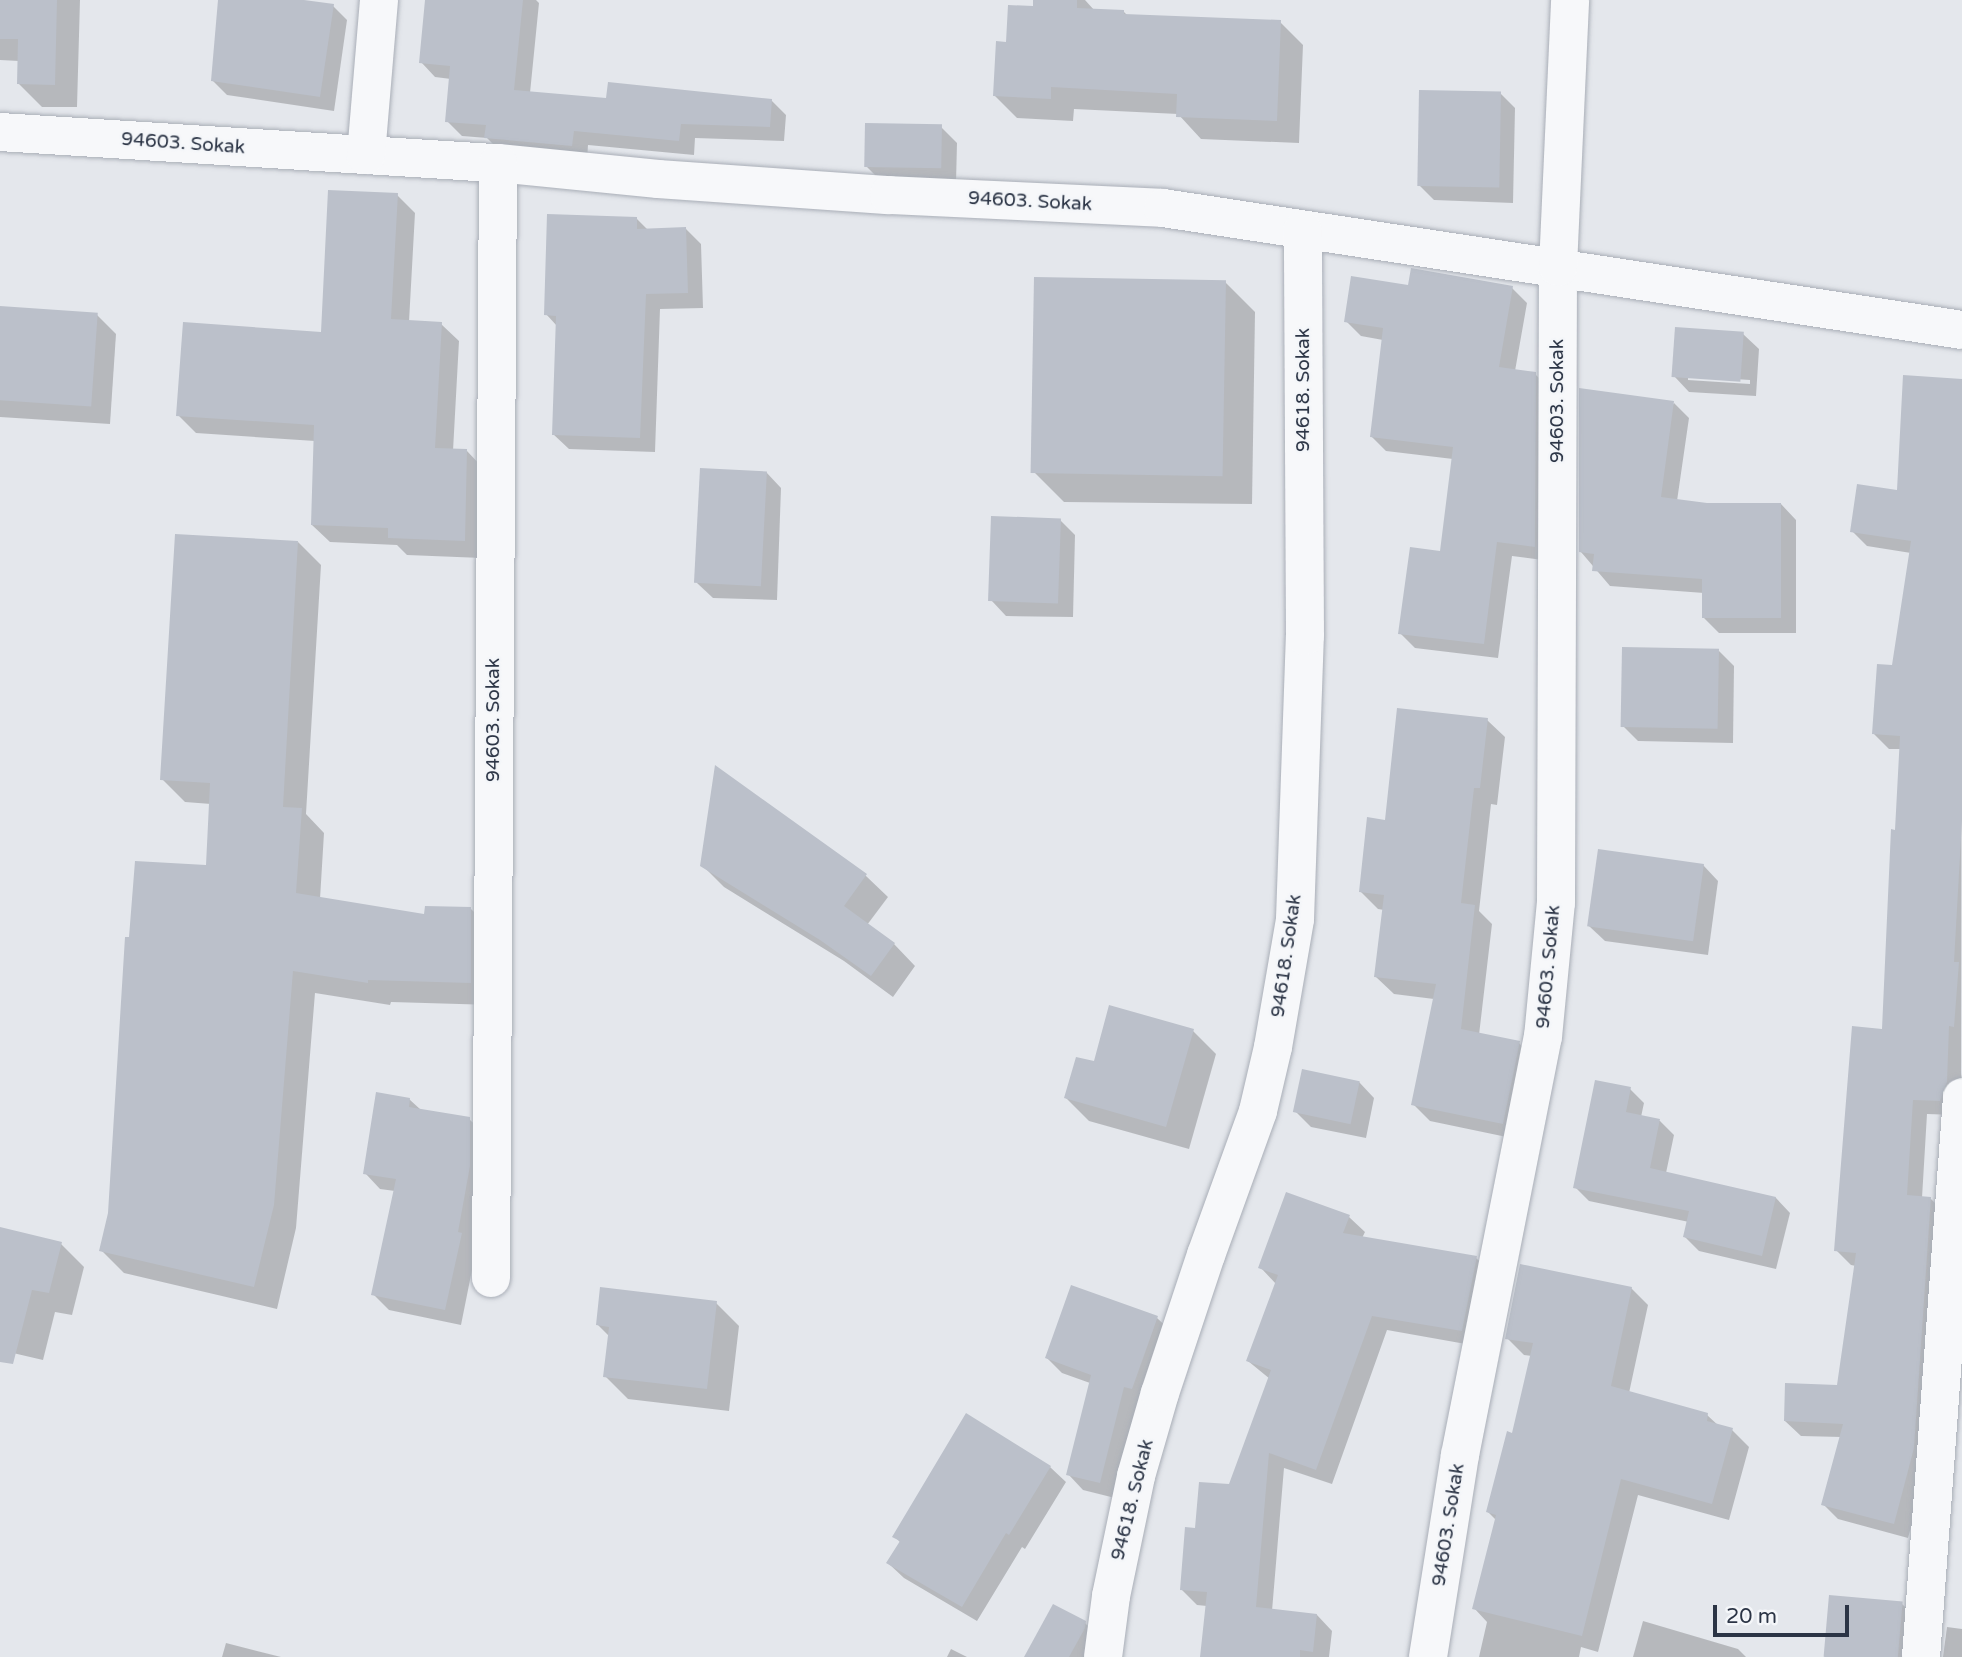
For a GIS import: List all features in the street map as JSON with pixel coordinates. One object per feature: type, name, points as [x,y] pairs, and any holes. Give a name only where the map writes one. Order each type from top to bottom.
[{"type":"street","points":[[366,155],[379,0]]},
{"type":"street","name":"94603. Sokak","points":[[1428,1657],[1460,1455],[1543,1037],[1550,971],[1556,890],[1558,267],[1570,0]]},
{"type":"street","name":"94603. Sokak","points":[[0,132],[498,163],[658,180],[1163,208],[1962,330]]},
{"type":"street","name":"94603. Sokak","points":[[491,1278],[498,163]]},
{"type":"street","name":"94618. Sokak","points":[[1103,1657],[1111,1596],[1136,1476],[1193,1293],[1258,1111],[1273,1047],[1295,919],[1305,636],[1303,230]]},
{"type":"street","points":[[1921,1657],[1962,1097]]},
{"type":"building","points":[[0,0],[57,0],[55,85],[17,84],[18,39],[0,39]]},
{"type":"building","points":[[218,0],[304,0],[334,4],[320,97],[211,81]]},
{"type":"building","points":[[425,0],[523,0],[514,90],[606,98],[608,82],[772,99],[770,127],[681,124],[679,141],[574,131],[572,146],[484,138],[486,125],[445,122],[450,66],[419,63]]},
{"type":"building","points":[[1033,0],[1077,0],[1077,8],[1124,10],[1124,14],[1281,20],[1277,121],[1176,117],[1177,94],[1051,87],[1051,99],[993,96],[996,41],[1006,42],[1008,5],[1033,6]]},
{"type":"building","points":[[1419,90],[1501,91],[1499,187],[1417,186]]},
{"type":"building","points":[[865,123],[942,124],[941,168],[864,167]]},
{"type":"building","points":[[328,190],[398,193],[391,319],[442,322],[435,448],[467,449],[465,541],[388,538],[388,528],[311,525],[314,425],[176,416],[183,322],[321,332]]},
{"type":"building","points":[[547,214],[637,217],[637,229],[686,227],[688,293],[646,294],[640,438],[552,435],[556,316],[544,315]]},
{"type":"building","points":[[1411,268],[1513,286],[1499,367],[1536,372],[1535,547],[1497,542],[1484,644],[1398,634],[1410,547],[1440,551],[1453,447],[1370,437],[1383,328],[1344,322],[1351,276],[1408,285]]},
{"type":"building","points":[[1034,277],[1226,280],[1223,476],[1031,473]]},
{"type":"building","points":[[0,306],[98,313],[91,407],[0,400]]},
{"type":"building","points":[[1675,327],[1744,332],[1740,382],[1672,377]]},
{"type":"building","points":[[1903,375],[1962,379],[1962,820],[1954,962],[1959,962],[1954,1027],[1949,1026],[1947,1082],[1940,1101],[1913,1100],[1907,1195],[1931,1197],[1914,1448],[1894,1524],[1821,1505],[1843,1424],[1784,1421],[1785,1383],[1837,1385],[1856,1253],[1834,1251],[1852,1026],[1882,1029],[1891,829],[1895,830],[1900,736],[1872,734],[1877,664],[1892,665],[1911,541],[1850,532],[1857,484],[1897,490]]},
{"type":"building","points":[[1579,388],[1674,401],[1661,497],[1707,503],[1781,503],[1781,618],[1702,618],[1702,579],[1592,571],[1594,554],[1579,552]]},
{"type":"building","points":[[700,468],[767,472],[761,586],[694,583]]},
{"type":"building","points":[[991,516],[1061,518],[1058,603],[988,601]]},
{"type":"building","points":[[175,534],[298,541],[283,807],[302,808],[296,893],[424,914],[425,906],[471,907],[471,983],[368,980],[368,983],[293,971],[274,1205],[254,1287],[99,1251],[108,1213],[125,937],[129,937],[135,861],[206,865],[210,783],[160,780]]},
{"type":"building","points":[[1622,647],[1719,649],[1718,729],[1621,727]]},
{"type":"building","points":[[1397,708],[1488,718],[1480,788],[1474,788],[1461,903],[1475,905],[1461,1029],[1520,1041],[1503,1124],[1411,1105],[1436,984],[1374,977],[1384,895],[1359,892],[1367,817],[1385,820]]},
{"type":"building","points":[[715,765],[867,874],[844,906],[895,943],[871,976],[820,940],[700,866]]},
{"type":"building","points":[[1598,849],[1704,864],[1693,941],[1587,926]]},
{"type":"building","points":[[1109,1005],[1194,1029],[1166,1127],[1064,1098],[1076,1057],[1094,1061]]},
{"type":"building","points":[[1302,1069],[1360,1081],[1351,1124],[1293,1112]]},
{"type":"building","points":[[1595,1080],[1631,1087],[1626,1112],[1660,1119],[1650,1168],[1776,1197],[1762,1256],[1683,1237],[1689,1211],[1573,1188]]},
{"type":"building","points":[[376,1092],[410,1098],[409,1107],[470,1117],[470,1166],[458,1232],[462,1233],[445,1310],[371,1295],[396,1179],[363,1174]]},
{"type":"building","points":[[1286,1192],[1350,1215],[1343,1233],[1477,1256],[1462,1331],[1372,1316],[1316,1470],[1269,1453],[1256,1607],[1317,1614],[1313,1652],[1300,1650],[1300,1657],[1200,1657],[1207,1592],[1180,1590],[1185,1527],[1195,1528],[1199,1482],[1229,1484],[1271,1370],[1246,1361],[1278,1275],[1258,1268]]},
{"type":"building","points":[[0,1227],[62,1242],[49,1293],[32,1290],[13,1364],[0,1362]]},
{"type":"building","points":[[1520,1264],[1632,1287],[1611,1386],[1708,1413],[1707,1421],[1733,1428],[1712,1504],[1621,1479],[1582,1636],[1472,1609],[1496,1515],[1486,1512],[1507,1431],[1512,1433],[1533,1343],[1505,1339]]},
{"type":"building","points":[[1071,1285],[1158,1316],[1132,1389],[1124,1387],[1100,1483],[1066,1475],[1091,1375],[1045,1358]]},
{"type":"building","points":[[600,1287],[717,1301],[707,1389],[603,1377],[609,1327],[596,1325]]},
{"type":"building","points":[[966,1413],[1051,1466],[1009,1535],[1006,1533],[962,1607],[886,1563],[900,1541],[892,1537]]},
{"type":"building","points":[[1829,1595],[1903,1601],[1898,1657],[1824,1657]]},
{"type":"building","points":[[1053,1604],[1086,1621],[1085,1628],[1069,1657],[1024,1657]]}]
